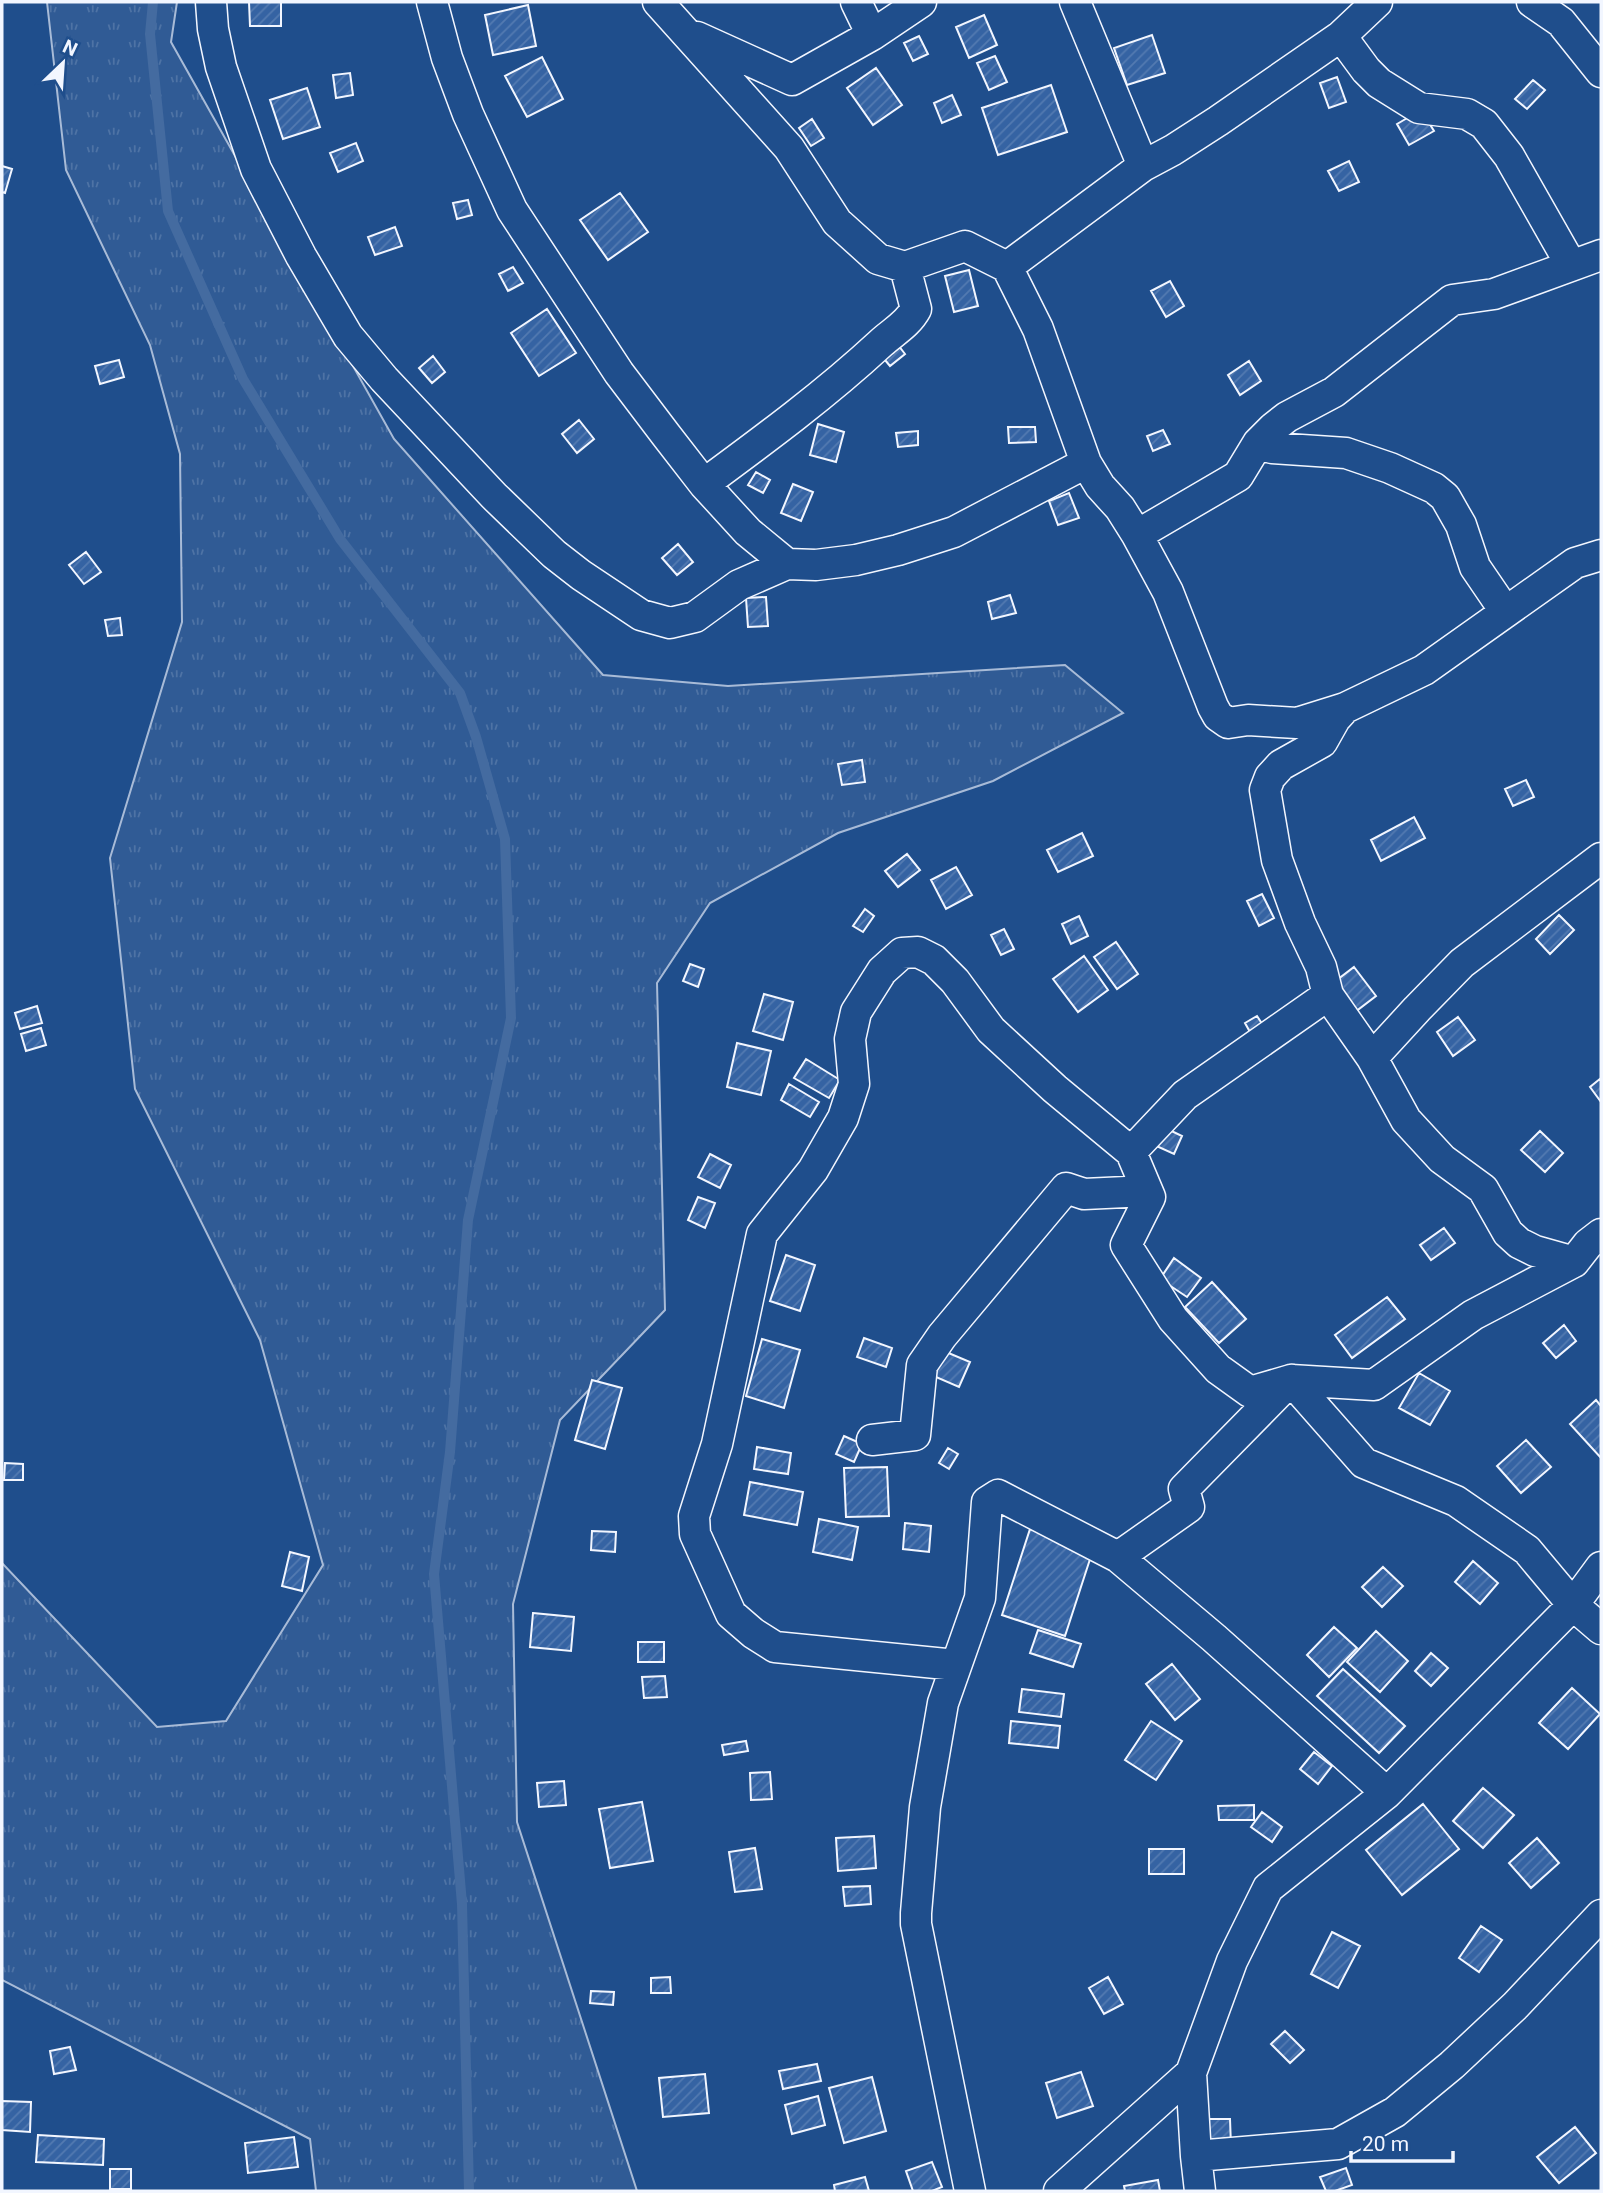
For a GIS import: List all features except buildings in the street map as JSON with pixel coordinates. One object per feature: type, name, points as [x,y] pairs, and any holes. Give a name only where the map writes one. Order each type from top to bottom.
[{"type":"street","points":[[211,2],[213,29],[221,66],[256,169],[301,256],[348,336],[384,379],[494,496],[554,554],[641,615],[670,623],[695,617],[739,585],[787,564],[816,565],[856,560],[954,532],[1086,463]]},
{"type":"street","points":[[432,2],[447,58],[468,114],[513,210],[619,373],[704,484],[747,532],[787,564]]},
{"type":"street","points":[[658,2],[789,148],[837,222],[878,259],[905,267],[965,246],[1007,267],[1038,329],[1086,463],[1137,535],[1168,592],[1218,716],[1228,723],[1248,720],[1297,723],[1345,708],[1424,670],[1575,563],[1601,555]]},
{"type":"street","points":[[856,2],[872,35]]},
{"type":"street","points":[[686,32],[792,80],[872,35],[921,2]]},
{"type":"street","points":[[1075,2],[1143,166]]},
{"type":"street","points":[[1007,267],[1143,166],[1218,121],[1341,36],[1377,2]]},
{"type":"street","points":[[1532,2],[1560,22],[1601,72]]},
{"type":"street","points":[[1341,36],[1379,83],[1409,102],[1419,108],[1466,114],[1484,124],[1508,156],[1571,265]]},
{"type":"street","points":[[1137,535],[1238,476],[1258,443],[1287,417],[1334,392],[1452,300],[1494,294],[1601,255]]},
{"type":"street","points":[[704,484],[842,378],[892,332],[911,319],[916,309],[905,267]]},
{"type":"street","points":[[1258,443],[1272,448],[1346,453],[1390,468],[1434,488],[1445,497],[1461,525],[1475,567],[1505,611]]},
{"type":"street","points":[[1345,708],[1322,742],[1281,765],[1270,777],[1265,790],[1277,860],[1300,923],[1321,967],[1328,995],[1372,1058],[1406,1120],[1442,1159],[1483,1189],[1508,1233],[1518,1243],[1535,1251],[1591,1250]]},
{"type":"street","points":[[1372,1058],[1462,963],[1601,858]]},
{"type":"street","points":[[956,1665],[775,1647],[731,1614],[695,1534],[694,1517],[717,1444],[762,1234],[813,1170],[843,1118],[854,1084],[850,1039],[856,1012],[882,971],[902,953],[918,952],[934,960],[955,981],[991,1030],[1055,1089],[1131,1152],[1150,1197],[1125,1245],[1173,1319],[1218,1369],[1250,1392],[1291,1380],[1374,1385],[1473,1315],[1591,1250]]},
{"type":"street","points":[[1131,1152],[1185,1095],[1328,995]]},
{"type":"street","points":[[873,1440],[915,1435],[922,1365],[942,1336],[1066,1188],[1084,1194],[1147,1191]]},
{"type":"street","points":[[1118,1557],[1189,1507],[1184,1489],[1291,1380]]},
{"type":"street","points":[[1291,1380],[1364,1463],[1456,1501],[1527,1550],[1573,1605],[1601,1629]]},
{"type":"street","points":[[970,2191],[916,1924],[925,1807],[943,1703],[980,1598],[987,1502],[994,1496],[1002,1497],[1118,1557],[1232,1654],[1387,1793]]},
{"type":"street","points":[[1200,2191],[1191,2073],[1232,1961],[1268,1888],[1387,1793],[1573,1605],[1601,1567]]},
{"type":"street","points":[[1196,2156],[1338,2144],[1395,2112],[1452,2065],[1515,2006],[1601,1915]]},
{"type":"street","points":[[1059,2191],[1191,2073]]},
{"type":"green space","points":[[47,2],[177,2],[171,42],[394,439],[603,675],[728,686],[1065,665],[1123,713],[993,781],[838,833],[710,903],[657,983],[665,1310],[560,1420],[513,1604],[517,1822],[637,2191],[316,2191],[310,2139],[2,1980],[2,1563],[157,1727],[226,1721],[323,1565],[260,1340],[135,1089],[110,858],[182,622],[180,454],[150,345],[66,170]]},
{"type":"waterway","points":[[153,2],[150,34],[168,211],[243,379],[340,539],[460,693],[476,737],[505,839],[511,1018],[468,1220],[450,1452],[434,1574],[462,1904],[469,2191]]}]
